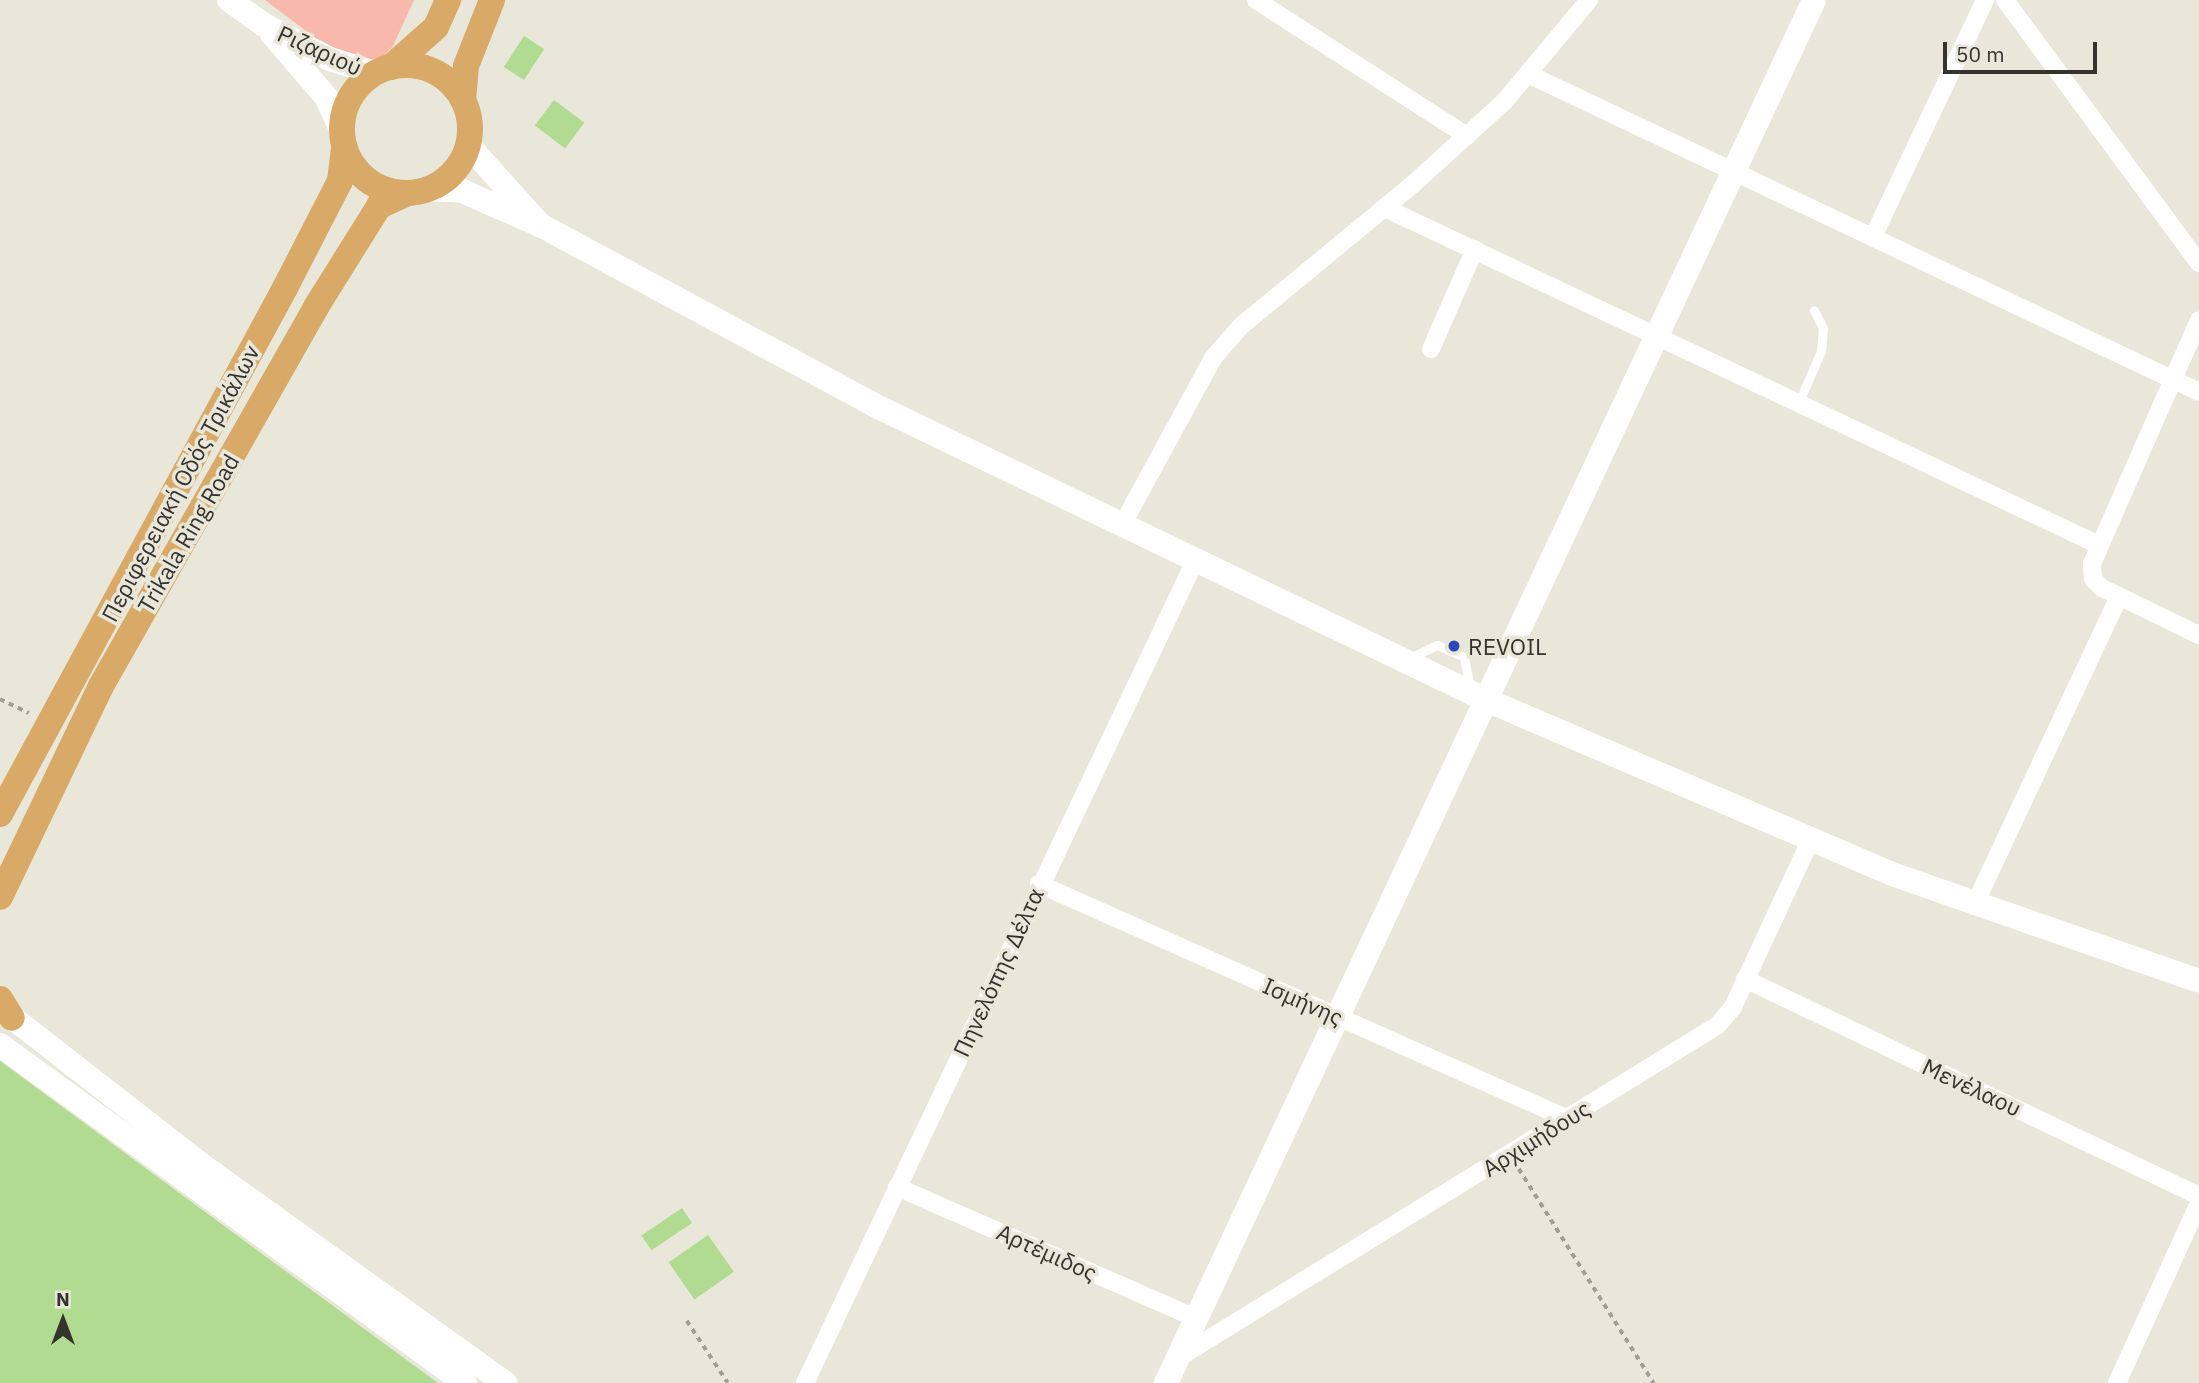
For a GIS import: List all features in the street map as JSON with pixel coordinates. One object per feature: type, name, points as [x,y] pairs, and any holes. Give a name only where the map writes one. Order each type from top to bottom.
[{"type":"main road","points":[[383,70],[426,68],[449,82],[463,100],[470,119],[468,145],[457,169],[419,191],[377,187],[363,177],[343,139],[350,97],[383,70],[436,27],[449,0]]},
{"type":"main road","points":[[463,100],[466,66],[492,0]]},
{"type":"main road","name":"Περιφερειακή Οδός Τρικάλων","points":[[0,814],[334,192],[343,169],[343,139]]},
{"type":"main road","name":"Trikala Ring Road","points":[[0,897],[102,686],[316,307],[379,206],[419,191]]},
{"type":"street","name":"Ριζαριού","points":[[229,0],[264,25],[350,68],[383,70]]},
{"type":"street","points":[[1256,0],[1467,136]]},
{"type":"street","points":[[1121,527],[1213,358],[1280,291],[1385,208],[1467,136],[1530,75],[1589,0]]},
{"type":"street","points":[[1166,1383],[1336,1016],[1477,696],[1655,337],[1814,0]]},
{"type":"street","points":[[1873,237],[1985,0]]},
{"type":"street","points":[[2004,0],[2199,263]]},
{"type":"street","name":"Ριζαριού","points":[[264,25],[326,97],[343,139]]},
{"type":"street","points":[[1530,75],[2199,392]]},
{"type":"street","points":[[468,145],[541,226]]},
{"type":"street","points":[[419,191],[463,191],[541,226],[862,398],[1194,563],[1477,696],[1810,841],[1974,906],[2199,981]]},
{"type":"street","points":[[1385,208],[2099,545]]},
{"type":"street","points":[[1431,349],[1475,249]]},
{"type":"street","points":[[2199,320],[2092,564],[2094,579],[2118,598],[2199,635]]},
{"type":"street","name":"Πηνελόπης Δέλτα","points":[[805,1383],[1039,884],[1194,563]]},
{"type":"street","points":[[1974,906],[2118,598]]},
{"type":"street","name":"Αρχιμήδους","points":[[1178,1358],[1718,1025],[1745,979],[1810,841]]},
{"type":"street","name":"Ισμήνης","points":[[1039,884],[1568,1119]]},
{"type":"street","name":"Μενέλαου","points":[[1745,979],[2199,1196]]},
{"type":"street","points":[[4,1009],[203,1166],[505,1383]]},
{"type":"street","points":[[0,1045],[465,1383]]},
{"type":"street","name":"Αρτέμιδος","points":[[897,1187],[1196,1318]]},
{"type":"street","points":[[2117,1383],[2199,1203]]},
{"type":"lane","points":[[1798,404],[1821,351],[1823,328],[1814,310]]},
{"type":"path","points":[[0,699],[50,723]]},
{"type":"path","points":[[1509,1155],[1654,1383]]},
{"type":"path","points":[[687,1321],[727,1383]]},
{"type":"shaded area","points":[[265,0],[414,0],[393,46],[381,59],[346,61]]},
{"type":"building","points":[[524,36],[544,49],[524,80],[504,67]]},
{"type":"building","points":[[554,100],[584,123],[565,148],[535,126]]},
{"type":"building","points":[[0,1061],[182,1195],[438,1383],[0,1383]]},
{"type":"building","points":[[682,1208],[692,1223],[651,1250],[641,1235]]},
{"type":"building","points":[[708,1235],[734,1272],[694,1299],[669,1263]]},
{"type":"place","name":"REVOIL","points":[[1454,646]]}]
